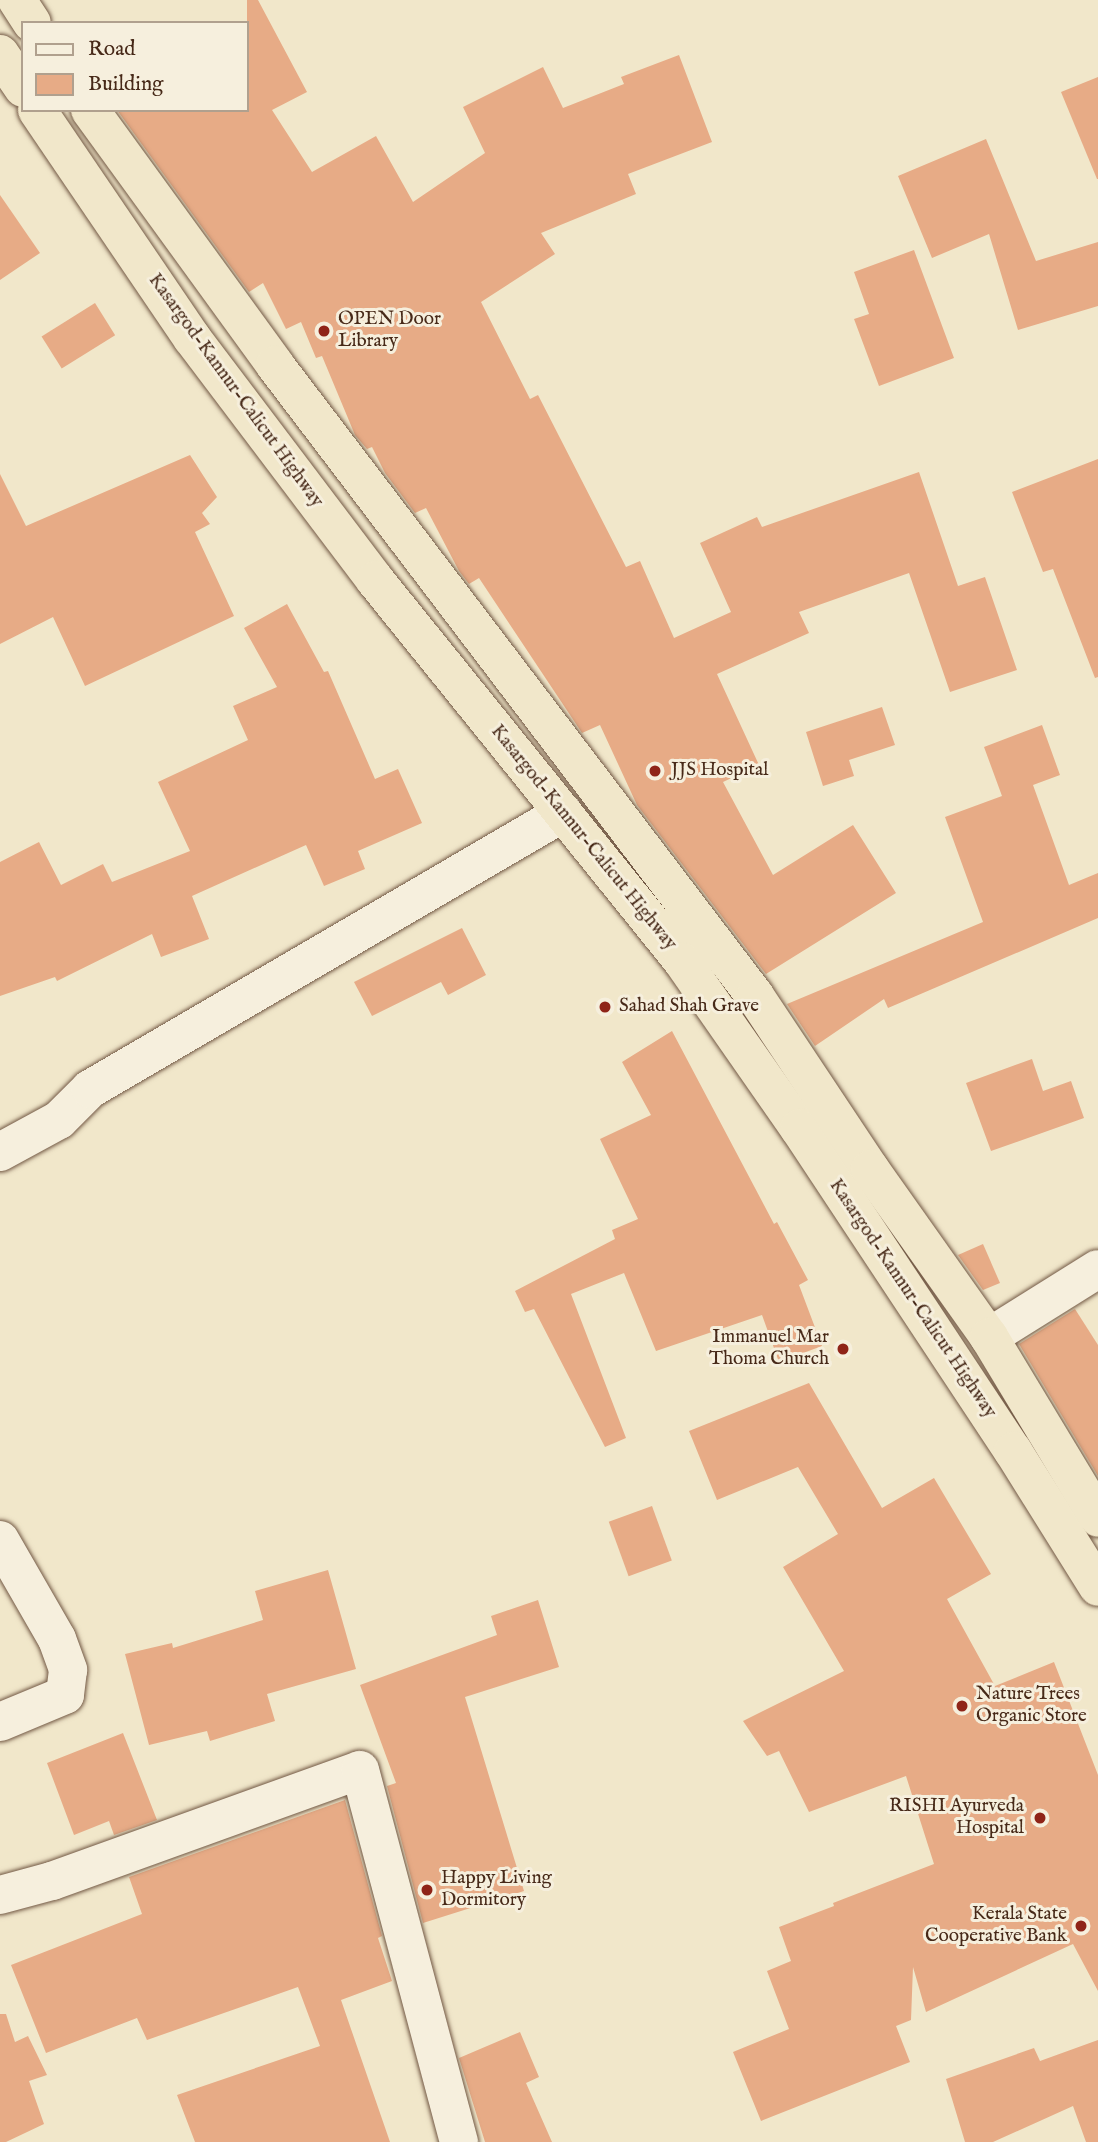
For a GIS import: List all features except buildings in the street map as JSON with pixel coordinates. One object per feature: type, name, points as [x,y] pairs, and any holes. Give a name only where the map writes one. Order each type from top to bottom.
[{"type":"highway","points":[[17,0],[31,21]]},
{"type":"highway","points":[[0,54],[21,85]]},
{"type":"highway","name":"Kasargod-Kannur-Calicut Highway","points":[[38,112],[192,338],[375,580],[682,962],[791,1117],[1013,1451],[1098,1587]]},
{"type":"highway","name":"Kasargod-Kannur-Calicut Highway","points":[[91,112],[275,365],[755,996],[870,1169],[989,1337],[1098,1518]]},
{"type":"street","points":[[0,1152],[59,1120],[90,1089],[563,813]]},
{"type":"street","points":[[989,1337],[1098,1269]]},
{"type":"street","points":[[0,1540],[57,1639],[68,1670],[65,1695],[0,1722]]},
{"type":"street","points":[[0,1895],[52,1881],[360,1770],[459,2142]]},
{"type":"place","name":"OPEN Door Library","points":[[324,331]]},
{"type":"place","name":"JJS Hospital","points":[[655,771]]},
{"type":"place","name":"Sahad Shah Grave","points":[[605,1007]]},
{"type":"place","name":"Immanuel Mar Thoma Church","points":[[843,1349]]},
{"type":"place","name":"Nature Trees Organic Store","points":[[962,1706]]},
{"type":"place","name":"RISHI Ayurveda Hospital","points":[[1040,1818]]},
{"type":"place","name":"Happy Living Dormitory","points":[[427,1890]]},
{"type":"place","name":"Kerala State Cooperative Bank","points":[[1081,1926]]}]
